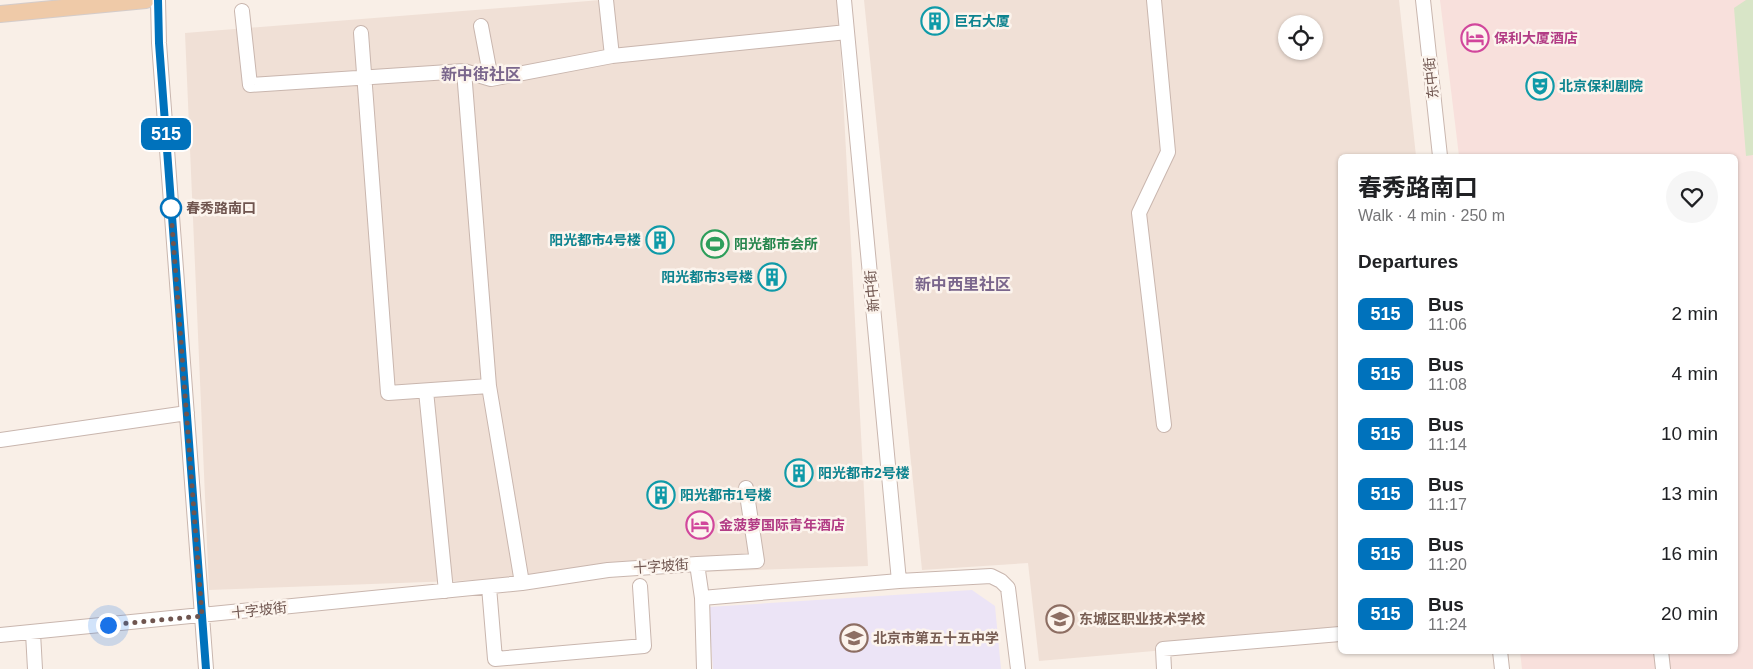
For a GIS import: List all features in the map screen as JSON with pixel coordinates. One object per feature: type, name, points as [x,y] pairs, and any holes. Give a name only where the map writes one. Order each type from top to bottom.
[{"type":"main road","points":[[0,14],[146,0]]},
{"type":"street","points":[[158,0],[159,43],[206,669]]},
{"type":"street","points":[[606,0],[612,56]]},
{"type":"street","name":"新中街","points":[[844,0],[899,581]]},
{"type":"street","points":[[1154,0],[1168,152],[1139,213],[1164,425]]},
{"type":"street","name":"东中街","points":[[1422,0],[1440,154]]},
{"type":"street","points":[[242,10],[250,86],[464,71],[491,79],[612,56],[847,32]]},
{"type":"street","points":[[482,26],[491,79]]},
{"type":"street","points":[[361,33],[388,393],[489,386]]},
{"type":"street","points":[[464,71],[489,386],[522,583]]},
{"type":"street","points":[[426,391],[446,591]]},
{"type":"street","points":[[0,440],[187,413]]},
{"type":"street","points":[[697,564],[757,561],[746,488]]},
{"type":"street","name":"十字坡街","points":[[0,635],[489,587],[608,570],[697,564],[702,598],[704,669]]},
{"type":"street","points":[[702,598],[899,581],[991,576],[1001,581],[1008,588],[1018,669]]},
{"type":"street","points":[[489,587],[495,659],[644,646],[640,586]]},
{"type":"street","points":[[32,633],[35,669]]},
{"type":"street","points":[[1164,669],[1163,649],[1338,634]]},
{"type":"street","points":[[1500,654],[1502,669]]},
{"type":"street","points":[[1661,654],[1663,669]]},
{"type":"shaded area","points":[[601,0],[838,0],[868,566],[209,590],[185,33]]},
{"type":"shaded area","points":[[864,0],[1399,0],[1416,154],[1338,154],[1338,635],[1039,661],[1028,563],[922,570]]},
{"type":"shaded area","points":[[1440,0],[1753,0],[1753,669],[1522,669],[1520,654],[1738,654],[1738,154],[1459,154]]},
{"type":"shaded area","name":"北京市第五十五中学","points":[[972,590],[995,606],[1001,669],[713,669],[708,607]]},
{"type":"green space","points":[[1746,0],[1753,0],[1753,155],[1746,156],[1734,8]]},
{"type":"bus line","name":"515","points":[[158,0],[159,43],[206,669]]},
{"type":"place","name":"巨石大厦","points":[[935,21]]},
{"type":"place","name":"保利大厦酒店","points":[[1475,38]]},
{"type":"place","name":"北京保利剧院","points":[[1540,86]]},
{"type":"place","name":"春秀路南口","points":[[171,208]]},
{"type":"place","name":"阳光都市4号楼","points":[[660,240]]},
{"type":"place","name":"阳光都市会所","points":[[715,244]]},
{"type":"place","name":"阳光都市3号楼","points":[[772,277]]},
{"type":"place","name":"阳光都市2号楼","points":[[799,473]]},
{"type":"place","name":"阳光都市1号楼","points":[[661,495]]},
{"type":"place","name":"金菠萝国际青年酒店","points":[[700,525]]},
{"type":"place","name":"东城区职业技术学校","points":[[1060,619]]},
{"type":"place","name":"北京市第五十五中学","points":[[854,638]]},
{"type":"district","name":"新中街社区","points":[[481,74]]},
{"type":"district","name":"新中西里社区","points":[[963,284]]},
{"type":"route","points":[[108,625],[202,616],[170,199],[171,208]]}]
